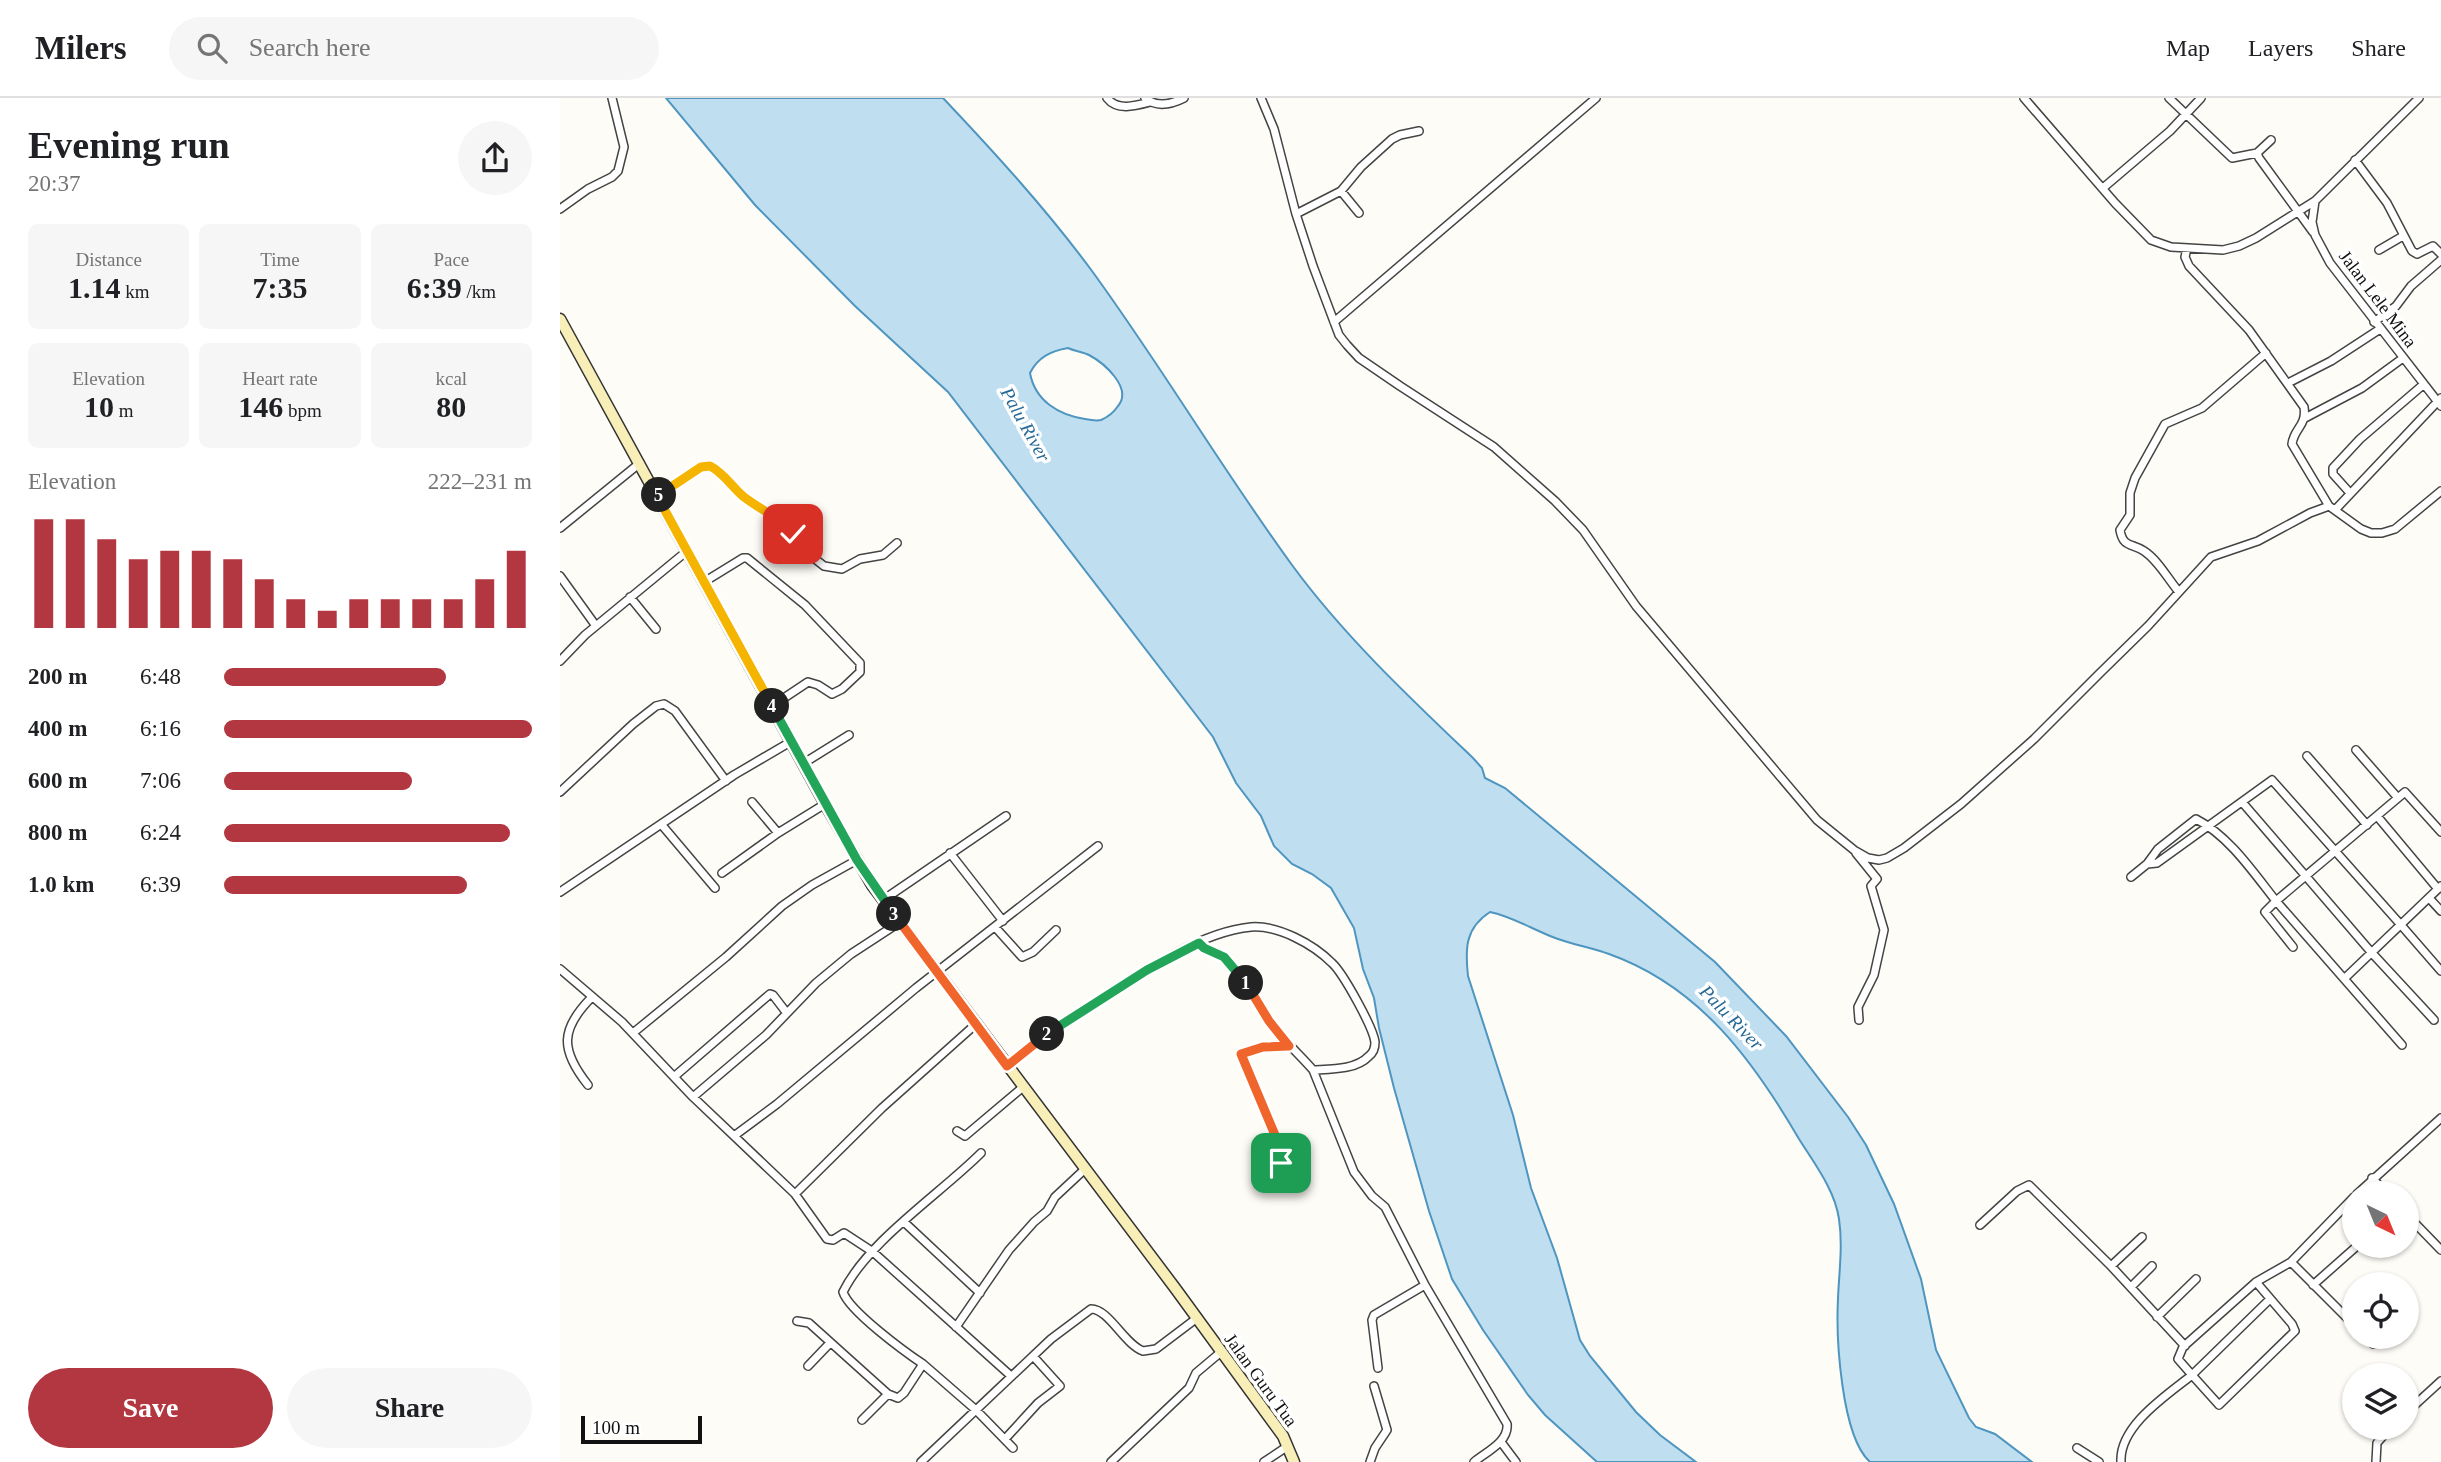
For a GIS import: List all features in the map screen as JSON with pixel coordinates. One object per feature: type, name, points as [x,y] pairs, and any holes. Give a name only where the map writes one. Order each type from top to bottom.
[{"type":"main road","name":"Jalan Guru Tua","points":[[561,323],[857,860],[883,900],[1283,1436],[1294,1462]]},
{"type":"street","points":[[560,209],[618,171],[624,147],[612,98]]},
{"type":"street","points":[[1107,98],[1113,104],[1123,107],[1148,100],[1168,104],[1184,98]]},
{"type":"street","points":[[1261,98],[1274,129],[1296,214],[1339,335],[1359,358],[1494,447],[1555,501],[1583,530],[1636,606],[1817,820],[1868,858],[1880,860],[1904,848],[1961,804],[2043,730],[2148,626],[2211,557],[2258,541],[2310,513],[2332,508],[2350,494],[2440,402]]},
{"type":"street","points":[[1334,322],[1596,98]]},
{"type":"street","points":[[2024,98],[2151,240],[2162,245],[2223,250],[2256,239],[2315,201],[2419,98]]},
{"type":"street","points":[[2169,98],[2187,112],[2232,158],[2257,153],[2271,140]]},
{"type":"street","points":[[2103,188],[2170,131],[2201,98]]},
{"type":"street","points":[[1296,214],[1341,191],[1361,167],[1392,139],[1419,131]]},
{"type":"street","points":[[2257,153],[2315,236]]},
{"type":"street","points":[[2355,160],[2387,203],[2414,253],[2433,246],[2441,254]]},
{"type":"street","points":[[1341,191],[1359,213]]},
{"type":"street","name":"Jalan Lele Mina","points":[[2315,201],[2312,222],[2315,236],[2330,263],[2377,326],[2440,402]]},
{"type":"street","points":[[2379,250],[2403,236]]},
{"type":"street","points":[[2187,248],[2185,257],[2189,266],[2241,320],[2304,407],[2305,418]]},
{"type":"street","points":[[2288,383],[2331,361],[2377,326],[2411,286],[2441,260]]},
{"type":"street","points":[[2179,592],[2148,554],[2128,545],[2121,536],[2120,530],[2130,515],[2130,493],[2135,478],[2165,424],[2202,408],[2266,353]]},
{"type":"street","points":[[2403,358],[2362,388],[2305,418],[2293,437],[2292,444],[2332,508],[2371,533],[2382,533],[2403,524],[2441,491]]},
{"type":"street","points":[[2350,494],[2333,474],[2333,468],[2360,439],[2424,384]]},
{"type":"street","points":[[560,528],[640,463]]},
{"type":"street","points":[[657,496],[701,467],[710,466],[722,474],[742,495],[779,519],[810,555],[824,566],[842,569],[860,559],[883,555],[897,543]]},
{"type":"street","points":[[560,661],[596,626],[687,551]]},
{"type":"street","points":[[704,582],[747,558],[805,605],[860,663],[860,672],[837,692],[832,694],[808,682],[772,706]]},
{"type":"street","points":[[560,576],[596,626]]},
{"type":"street","points":[[630,597],[656,629]]},
{"type":"street","points":[[560,792],[633,724],[656,706],[664,704],[675,710],[726,781]]},
{"type":"street","points":[[804,763],[849,735]]},
{"type":"street","points":[[560,892],[726,781],[792,741]]},
{"type":"street","points":[[2356,750],[2398,798]]},
{"type":"street","points":[[2307,756],[2367,824]]},
{"type":"street","points":[[2147,864],[2157,863],[2272,780],[2441,971]]},
{"type":"street","points":[[2293,947],[2265,912],[2405,792],[2441,832]]},
{"type":"street","points":[[752,802],[778,833]]},
{"type":"street","points":[[2242,802],[2371,952],[2434,1020]]},
{"type":"street","points":[[722,873],[825,804]]},
{"type":"street","points":[[883,900],[1006,816]]},
{"type":"street","points":[[2345,978],[2440,888],[2376,816]]},
{"type":"street","points":[[2131,877],[2147,864],[2158,849],[2196,819],[2210,826],[2246,863],[2402,1045]]},
{"type":"street","points":[[661,824],[715,888]]},
{"type":"street","points":[[734,1136],[1098,846]]},
{"type":"street","points":[[1854,850],[1877,878],[1871,886],[1884,930],[1874,975],[1860,999],[1858,1020]]},
{"type":"street","points":[[950,853],[1003,921]]},
{"type":"street","points":[[633,1033],[726,957],[782,906],[812,885],[857,860]]},
{"type":"street","points":[[2429,898],[2441,911]]},
{"type":"street","points":[[693,1097],[766,1035],[786,1012],[852,954],[900,922]]},
{"type":"street","points":[[995,927],[1022,957],[1034,952],[1056,930]]},
{"type":"street","points":[[1007,1066],[1053,1029],[1147,970],[1199,943],[1239,930],[1265,928],[1312,946],[1334,964],[1358,1004],[1376,1045],[1369,1057],[1363,1061],[1345,1068],[1314,1070]]},
{"type":"street","points":[[1199,943],[1231,963],[1269,1021],[1289,1046],[1314,1070],[1354,1171],[1372,1196],[1385,1208],[1425,1284],[1504,1416],[1508,1429],[1501,1442],[1474,1462]]},
{"type":"street","points":[[560,969],[610,1010],[693,1097],[794,1194],[827,1239],[833,1240],[844,1233],[873,1252],[1011,1376]]},
{"type":"street","points":[[675,1076],[770,995],[773,995],[786,1012]]},
{"type":"street","points":[[588,1085],[567,1061],[564,1035],[565,1026],[592,997]]},
{"type":"street","points":[[794,1194],[892,1099],[976,1024]]},
{"type":"street","points":[[1281,1163],[1275,1135],[1241,1054],[1263,1047],[1289,1046]]},
{"type":"street","points":[[957,1131],[965,1136],[1023,1087]]},
{"type":"street","points":[[2369,1181],[2441,1118]]},
{"type":"street","points":[[981,1153],[873,1252],[851,1277],[843,1295],[888,1337],[976,1410],[1013,1448]]},
{"type":"street","points":[[956,1327],[1009,1250],[1047,1211],[1055,1197],[1085,1169]]},
{"type":"street","points":[[2372,1178],[2375,1181]]},
{"type":"street","points":[[1980,1225],[2017,1191],[2029,1185],[2111,1266],[2185,1346]]},
{"type":"street","points":[[2256,1282],[2295,1331],[2219,1405],[2178,1359],[2185,1346],[2256,1282],[2291,1262],[2342,1209]]},
{"type":"street","points":[[904,1222],[980,1293]]},
{"type":"street","points":[[2419,1227],[2441,1250]]},
{"type":"street","points":[[2111,1266],[2142,1237]]},
{"type":"street","points":[[2313,1285],[2343,1258]]},
{"type":"street","points":[[2291,1262],[2342,1313]]},
{"type":"street","points":[[2131,1287],[2152,1266]]},
{"type":"street","points":[[2157,1317],[2196,1279]]},
{"type":"street","points":[[1378,1368],[1372,1320],[1374,1315],[1425,1284]]},
{"type":"street","points":[[2121,1462],[2124,1441],[2145,1413],[2192,1375],[2270,1299]]},
{"type":"street","points":[[921,1462],[1032,1356],[1091,1309],[1101,1312],[1130,1343],[1143,1351],[1156,1349],[1197,1318]]},
{"type":"street","points":[[797,1321],[809,1323],[888,1394],[898,1398],[923,1364]]},
{"type":"street","points":[[808,1366],[830,1343]]},
{"type":"street","points":[[1111,1462],[1189,1388],[1196,1373],[1221,1352]]},
{"type":"street","points":[[1005,1439],[1038,1404],[1060,1386],[1032,1356]]},
{"type":"street","points":[[853,1374],[860,1368]]},
{"type":"street","points":[[2419,1401],[2441,1381]]},
{"type":"street","points":[[1370,1462],[1375,1448],[1387,1430],[1374,1386]]},
{"type":"street","points":[[862,1420],[888,1394]]},
{"type":"street","points":[[2376,1462],[2380,1440]]},
{"type":"street","points":[[1501,1442],[1516,1462]]},
{"type":"street","points":[[1264,1462],[1288,1446]]},
{"type":"street","points":[[2077,1448],[2099,1462]]},
{"type":"water","name":"Palu River","points":[[666,98],[943,98],[1020,182],[1075,248],[1118,307],[1292,565],[1333,617],[1473,758],[1482,768],[1485,778],[1505,788],[1715,962],[1786,1036],[1866,1145],[1894,1204],[1921,1279],[1936,1350],[1969,1418],[1976,1427],[1995,1434],[2032,1462],[1870,1462],[1860,1449],[1852,1431],[1842,1385],[1838,1316],[1841,1239],[1837,1208],[1823,1177],[1763,1081],[1720,1029],[1670,985],[1609,954],[1558,939],[1490,912],[1476,925],[1468,940],[1468,976],[1513,1115],[1531,1188],[1557,1258],[1580,1340],[1636,1412],[1660,1435],[1696,1462],[1597,1462],[1545,1415],[1483,1330],[1452,1279],[1429,1211],[1394,1088],[1374,998],[1363,969],[1354,928],[1331,888],[1292,864],[1274,846],[1261,816],[1236,783],[1213,737],[948,392],[855,306],[755,205]],"holes":[[[1068,348],[1095,359],[1109,370],[1119,384],[1122,399],[1113,412],[1101,420],[1075,417],[1057,410],[1043,399],[1033,383],[1030,373],[1033,367],[1046,356]]]},
{"type":"route","points":[[793,534],[779,519],[751,502],[710,466],[701,467],[657,496],[872,885],[1007,1066],[1053,1029],[1147,970],[1199,943],[1231,963],[1289,1046],[1263,1047],[1241,1054],[1275,1135],[1281,1163]]}]
